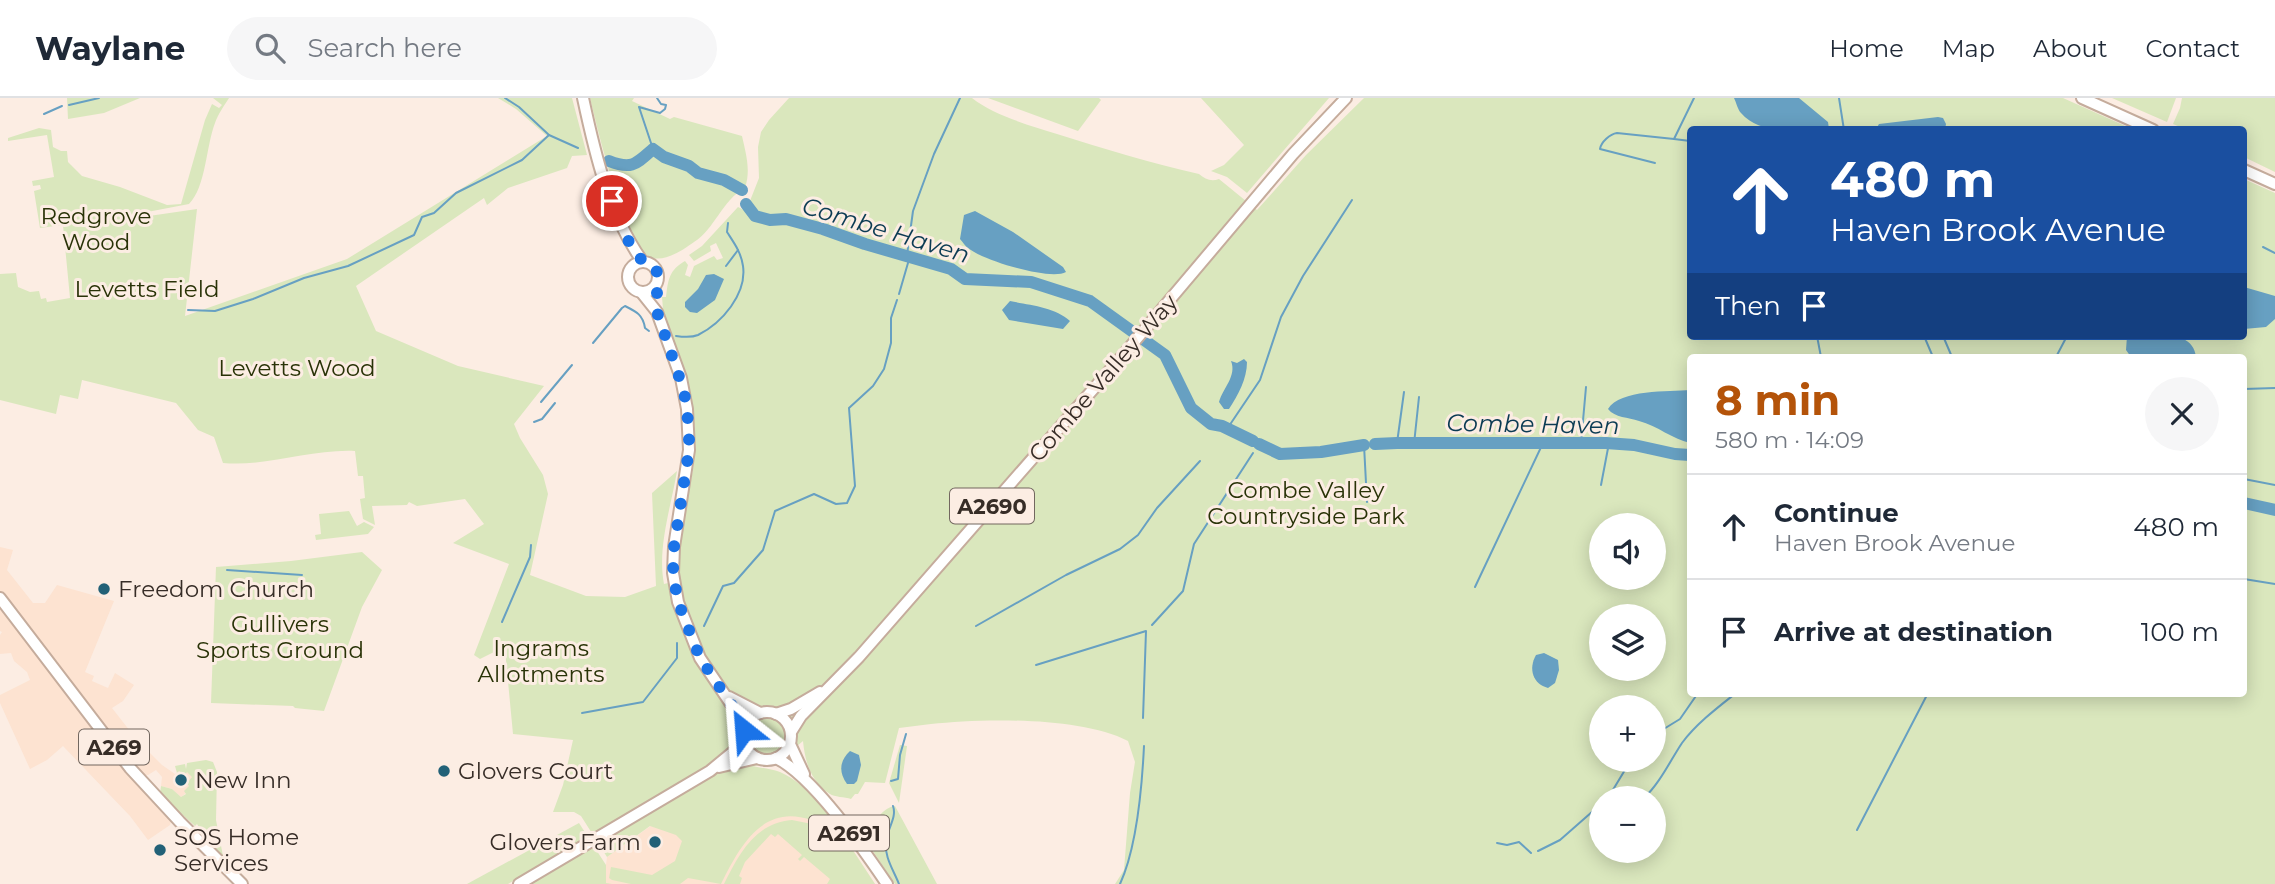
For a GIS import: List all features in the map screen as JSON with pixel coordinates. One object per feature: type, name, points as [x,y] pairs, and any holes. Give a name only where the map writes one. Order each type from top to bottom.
[{"type":"main road","points":[[583,98],[606,186],[629,242],[643,262],[652,265],[657,272],[657,312],[681,379],[689,428],[687,473],[674,547],[676,595],[700,658],[724,694],[744,734],[748,750],[757,758]]},
{"type":"main road","name":"Combe Valley Way","points":[[790,738],[801,716],[868,647],[1124,354],[1293,154],[1346,98]]},
{"type":"main road","points":[[2082,98],[2144,126]]},
{"type":"main road","points":[[2247,171],[2275,184]]},
{"type":"main road","points":[[629,242],[632,267]]},
{"type":"main road","points":[[643,262],[632,267],[628,274],[629,282],[657,312]]},
{"type":"main road","points":[[641,292],[656,285]]},
{"type":"main road","name":"A269","points":[[0,598],[130,768],[176,819],[242,884]]},
{"type":"main road","name":"Combe Valley Way","points":[[776,714],[791,709],[829,686]]},
{"type":"main road","points":[[710,771],[739,761],[776,758],[786,751],[790,738],[786,721],[776,714],[748,709],[724,694]]},
{"type":"main road","points":[[519,884],[710,771],[733,752],[750,720],[760,713]]},
{"type":"main road","name":"A2691","points":[[790,738],[809,783]]},
{"type":"main road","name":"A2691","points":[[776,758],[791,766],[809,783],[887,884]]},
{"type":"shaded area","points":[[0,547],[13,550],[7,570],[33,603],[45,603],[57,585],[114,601],[85,672],[94,676],[92,681],[108,688],[115,673],[134,685],[123,701],[112,708],[137,740],[162,765],[175,774],[205,763],[194,787],[181,797],[172,789],[161,786],[162,777],[156,770],[148,775],[141,775],[135,781],[171,821],[170,825],[148,840],[130,816],[63,746],[47,760],[30,769],[0,703],[0,695],[30,680],[27,672],[14,661],[11,653],[0,654],[0,599],[4,598],[0,592]]},
{"type":"shaded area","points":[[781,792],[849,844],[875,884],[598,884],[607,857],[659,820]]},
{"type":"green space","points":[[67,98],[140,98],[104,113],[68,119]]},
{"type":"green space","name":"Combe Valley Countryside Park","points":[[213,98],[229,98],[215,123],[195,197],[189,204],[142,213],[138,221],[149,216],[197,209],[185,316],[347,259],[547,136],[516,109],[498,98],[572,98],[587,155],[572,156],[567,168],[508,188],[487,205],[484,198],[356,286],[376,331],[458,366],[544,386],[514,424],[543,475],[548,494],[530,575],[586,596],[625,597],[656,586],[652,493],[677,471],[663,542],[662,570],[664,584],[680,580],[679,550],[693,466],[695,432],[686,379],[663,309],[662,297],[666,297],[672,272],[680,264],[685,261],[688,265],[685,275],[690,277],[694,266],[714,256],[717,260],[723,258],[716,243],[710,246],[711,251],[694,261],[689,255],[702,246],[738,207],[746,211],[759,178],[758,147],[761,132],[789,98],[972,98],[1002,115],[1035,127],[1128,156],[1199,174],[1208,180],[1219,179],[1257,210],[1306,155],[1364,98],[2063,98],[2125,126],[1687,126],[1687,340],[2247,340],[2247,180],[2275,193],[2275,884],[1115,884],[1124,870],[1135,762],[1128,741],[1085,727],[1004,720],[899,728],[885,783],[865,782],[858,794],[851,799],[832,795],[818,784],[807,764],[803,741],[776,764],[753,766],[780,772],[801,785],[819,803],[849,844],[811,820],[794,816],[779,818],[766,823],[744,843],[721,884],[688,878],[680,884],[631,884],[612,880],[609,878],[611,867],[652,875],[675,861],[682,841],[676,835],[650,826],[607,857],[581,816],[574,812],[553,812],[563,785],[573,740],[513,734],[505,650],[498,650],[480,659],[474,655],[509,564],[453,543],[484,524],[465,499],[417,506],[409,502],[407,505],[372,506],[375,525],[363,519],[360,499],[365,498],[363,476],[358,476],[355,451],[256,463],[223,463],[214,437],[198,430],[176,403],[82,380],[78,399],[60,395],[56,414],[0,400],[0,274],[16,273],[18,287],[30,292],[39,291],[41,299],[46,298],[47,302],[70,298],[63,225],[40,228],[34,191],[41,189],[40,185],[33,186],[32,181],[54,177],[47,135],[8,141],[8,138],[39,128],[51,130],[53,147],[67,151],[68,162],[82,176],[167,205],[181,204],[212,104],[219,108],[222,105]]},
{"type":"green space","points":[[590,98],[634,98],[632,101],[670,119],[674,117],[742,136],[748,168],[745,188],[730,200],[708,230],[694,242],[667,257],[650,257],[631,231],[622,209],[605,158]]},
{"type":"green space","points":[[988,98],[1099,98],[1101,100],[1078,131]]},
{"type":"green space","points":[[1201,98],[1329,98],[1247,193],[1227,177],[1211,171],[1224,165],[1244,145]]},
{"type":"green space","points":[[2112,98],[2176,98],[2167,122]]},
{"type":"green space","points":[[2182,98],[2275,98],[2275,172],[2247,158],[2247,126],[2178,126],[2173,124]]},
{"type":"green space","points":[[349,511],[357,526],[364,522],[374,527],[368,534],[316,540],[315,535],[321,534],[319,514]]},
{"type":"green space","name":"Gullivers Sports Ground","points":[[362,552],[382,570],[362,607],[324,711],[293,706],[211,703],[216,567]]},
{"type":"green space","points":[[900,745],[907,746],[899,803],[889,783]]},
{"type":"green space","points":[[206,760],[213,762],[217,772],[216,820],[223,856],[221,857],[197,824],[195,826],[160,794],[161,786],[172,789],[181,797],[186,794],[184,791],[192,777],[187,772],[185,775],[179,771],[177,773],[175,766],[185,764],[186,769],[187,763]]},
{"type":"green space","points":[[895,806],[937,884],[895,884],[864,838],[881,814]]},
{"type":"green space","points":[[792,820],[812,824],[852,849],[875,884],[827,884],[830,879],[804,857],[800,861],[798,859],[802,855],[778,834],[775,837],[771,834],[745,862],[739,876],[742,878],[740,884],[724,884],[742,851],[758,834],[779,822]]},
{"type":"green space","points":[[579,823],[588,837],[508,884],[467,884]]},
{"type":"green space","points":[[593,845],[606,865],[606,883],[612,884],[527,884]]},
{"type":"water","points":[[1734,98],[1799,98],[1828,122],[1829,126],[1760,126],[1750,121],[1738,108]]},
{"type":"water","points":[[1938,117],[1943,118],[1946,124],[1878,126]]},
{"type":"water","points":[[975,211],[1013,232],[1063,267],[1066,272],[1032,272],[987,258],[968,248],[960,239],[964,215]]},
{"type":"water","points":[[714,274],[724,279],[715,300],[697,313],[690,312],[685,307],[685,302],[698,289],[706,275]]},
{"type":"water","points":[[2247,288],[2275,296],[2275,319],[2266,327],[2247,329]]},
{"type":"water","points":[[1010,301],[1049,310],[1070,321],[1063,329],[1009,320],[1002,310]]},
{"type":"water","points":[[2127,340],[2185,340],[2193,347],[2195,354],[2129,354],[2126,350]]},
{"type":"water","points":[[1244,359],[1247,368],[1241,387],[1229,409],[1224,409],[1219,402],[1231,377],[1231,361],[1237,363]]},
{"type":"water","points":[[1687,390],[1687,442],[1646,423],[1618,416],[1608,409],[1623,398]]},
{"type":"water","points":[[1544,653],[1558,660],[1559,670],[1555,683],[1548,688],[1539,683],[1532,671],[1536,655]]},
{"type":"water","points":[[850,751],[859,755],[861,765],[854,784],[847,784],[841,771],[842,762]]},
{"type":"waterway","points":[[69,105],[99,98]]},
{"type":"waterway","name":"Combe Haven","points":[[505,98],[519,107],[549,135],[578,148]]},
{"type":"waterway","points":[[653,149],[639,107],[660,113],[666,105],[661,104],[657,98]]},
{"type":"waterway","points":[[907,255],[913,211],[934,154],[960,98]]},
{"type":"waterway","points":[[1687,141],[1674,139],[1694,98]]},
{"type":"waterway","points":[[1839,98],[1843,126]]},
{"type":"waterway","points":[[44,114],[62,106]]},
{"type":"waterway","points":[[1655,163],[1600,149],[1606,139],[1617,133],[1674,139]]},
{"type":"waterway","points":[[188,310],[215,311],[253,299],[304,278],[348,266],[414,235],[422,217],[434,213],[456,193],[522,160],[549,135]]},
{"type":"waterway","name":"Combe Haven","points":[[609,161],[623,165],[633,164],[653,149],[698,173],[724,180],[742,190]]},
{"type":"waterway","points":[[1227,429],[1260,380],[1281,317],[1303,276],[1352,200]]},
{"type":"waterway","name":"Combe Haven","points":[[746,204],[755,216],[770,220],[786,219],[823,229],[951,269],[965,279],[1031,282],[1090,301],[1165,355],[1191,408],[1211,424],[1222,426],[1253,441]]},
{"type":"waterway","points":[[676,336],[693,337],[707,330],[724,315],[737,297],[743,266],[739,252],[727,232],[728,223]]},
{"type":"waterway","points":[[2263,247],[2275,253]]},
{"type":"waterway","points":[[726,266],[738,250]]},
{"type":"waterway","points":[[899,294],[910,256]]},
{"type":"waterway","points":[[704,626],[723,586],[734,583],[763,550],[775,511],[814,494],[836,504],[847,503],[855,486],[849,408],[873,386],[884,369],[891,343],[891,318],[897,300]]},
{"type":"waterway","points":[[593,343],[625,306],[639,314],[649,331]]},
{"type":"waterway","points":[[1818,340],[1820,354]]},
{"type":"waterway","points":[[1926,340],[1932,354]]},
{"type":"waterway","points":[[1945,340],[1951,354]]},
{"type":"waterway","points":[[2058,354],[2065,340]]},
{"type":"waterway","points":[[541,402],[572,365]]},
{"type":"waterway","points":[[1581,443],[1586,387]]},
{"type":"waterway","points":[[2247,389],[2275,388]]},
{"type":"waterway","points":[[1397,443],[1404,392]]},
{"type":"waterway","points":[[1414,444],[1419,397]]},
{"type":"waterway","points":[[534,422],[542,419],[555,403]]},
{"type":"waterway","points":[[1475,587],[1543,443]]},
{"type":"waterway","name":"Combe Haven","points":[[1375,444],[1606,443],[1687,455]]},
{"type":"waterway","points":[[1601,485],[1609,443]]},
{"type":"waterway","name":"Combe Haven","points":[[1259,444],[1280,454],[1321,452],[1364,445]]},
{"type":"waterway","points":[[1364,445],[1367,502]]},
{"type":"waterway","points":[[1152,625],[1183,591],[1194,544],[1253,453]]},
{"type":"waterway","points":[[976,626],[1066,575],[1120,549],[1138,535],[1157,508],[1200,461]]},
{"type":"waterway","points":[[2247,480],[2275,485]]},
{"type":"waterway","name":"Combe Haven","points":[[2247,504],[2275,510]]},
{"type":"waterway","points":[[502,622],[530,557],[531,545]]},
{"type":"waterway","points":[[227,570],[302,575]]},
{"type":"waterway","points":[[2247,579],[2275,584]]},
{"type":"waterway","points":[[1036,665],[1146,631],[1143,718]]},
{"type":"waterway","points":[[582,713],[643,702],[677,658],[677,643]]},
{"type":"waterway","points":[[1666,728],[1680,719],[1695,697]]},
{"type":"waterway","points":[[1655,786],[1688,736],[1731,697]]},
{"type":"waterway","points":[[1857,830],[1926,697]]},
{"type":"waterway","points":[[891,781],[898,779],[900,755],[906,734]]},
{"type":"waterway","points":[[1120,884],[1135,835],[1144,746]]},
{"type":"waterway","points":[[1615,786],[1624,772]]},
{"type":"waterway","points":[[893,806],[894,814],[887,836],[886,852],[899,884]]},
{"type":"waterway","points":[[1538,851],[1560,840],[1589,815]]},
{"type":"waterway","points":[[1497,843],[1507,845],[1519,842],[1531,853]]},
{"type":"place","name":"Freedom Church","points":[[104,589]]},
{"type":"place","name":"Glovers Court","points":[[444,771]]},
{"type":"place","name":"New Inn","points":[[181,780]]},
{"type":"place","name":"Glovers Farm","points":[[655,842]]},
{"type":"place","name":"SOS Home Services","points":[[160,850]]},
{"type":"route","points":[[612,201],[629,242],[643,262],[652,265],[657,272],[657,312],[684,391],[689,450],[674,547],[673,573],[678,602],[700,658],[733,707],[744,730]]},
{"type":"park label","name":"Redgrove Wood","points":[[96,229]]},
{"type":"park label","name":"Levetts Field","points":[[147,289]]},
{"type":"park label","name":"Levetts Wood","points":[[297,368]]},
{"type":"park label","name":"Ingrams Allotments","points":[[541,661]]}]
